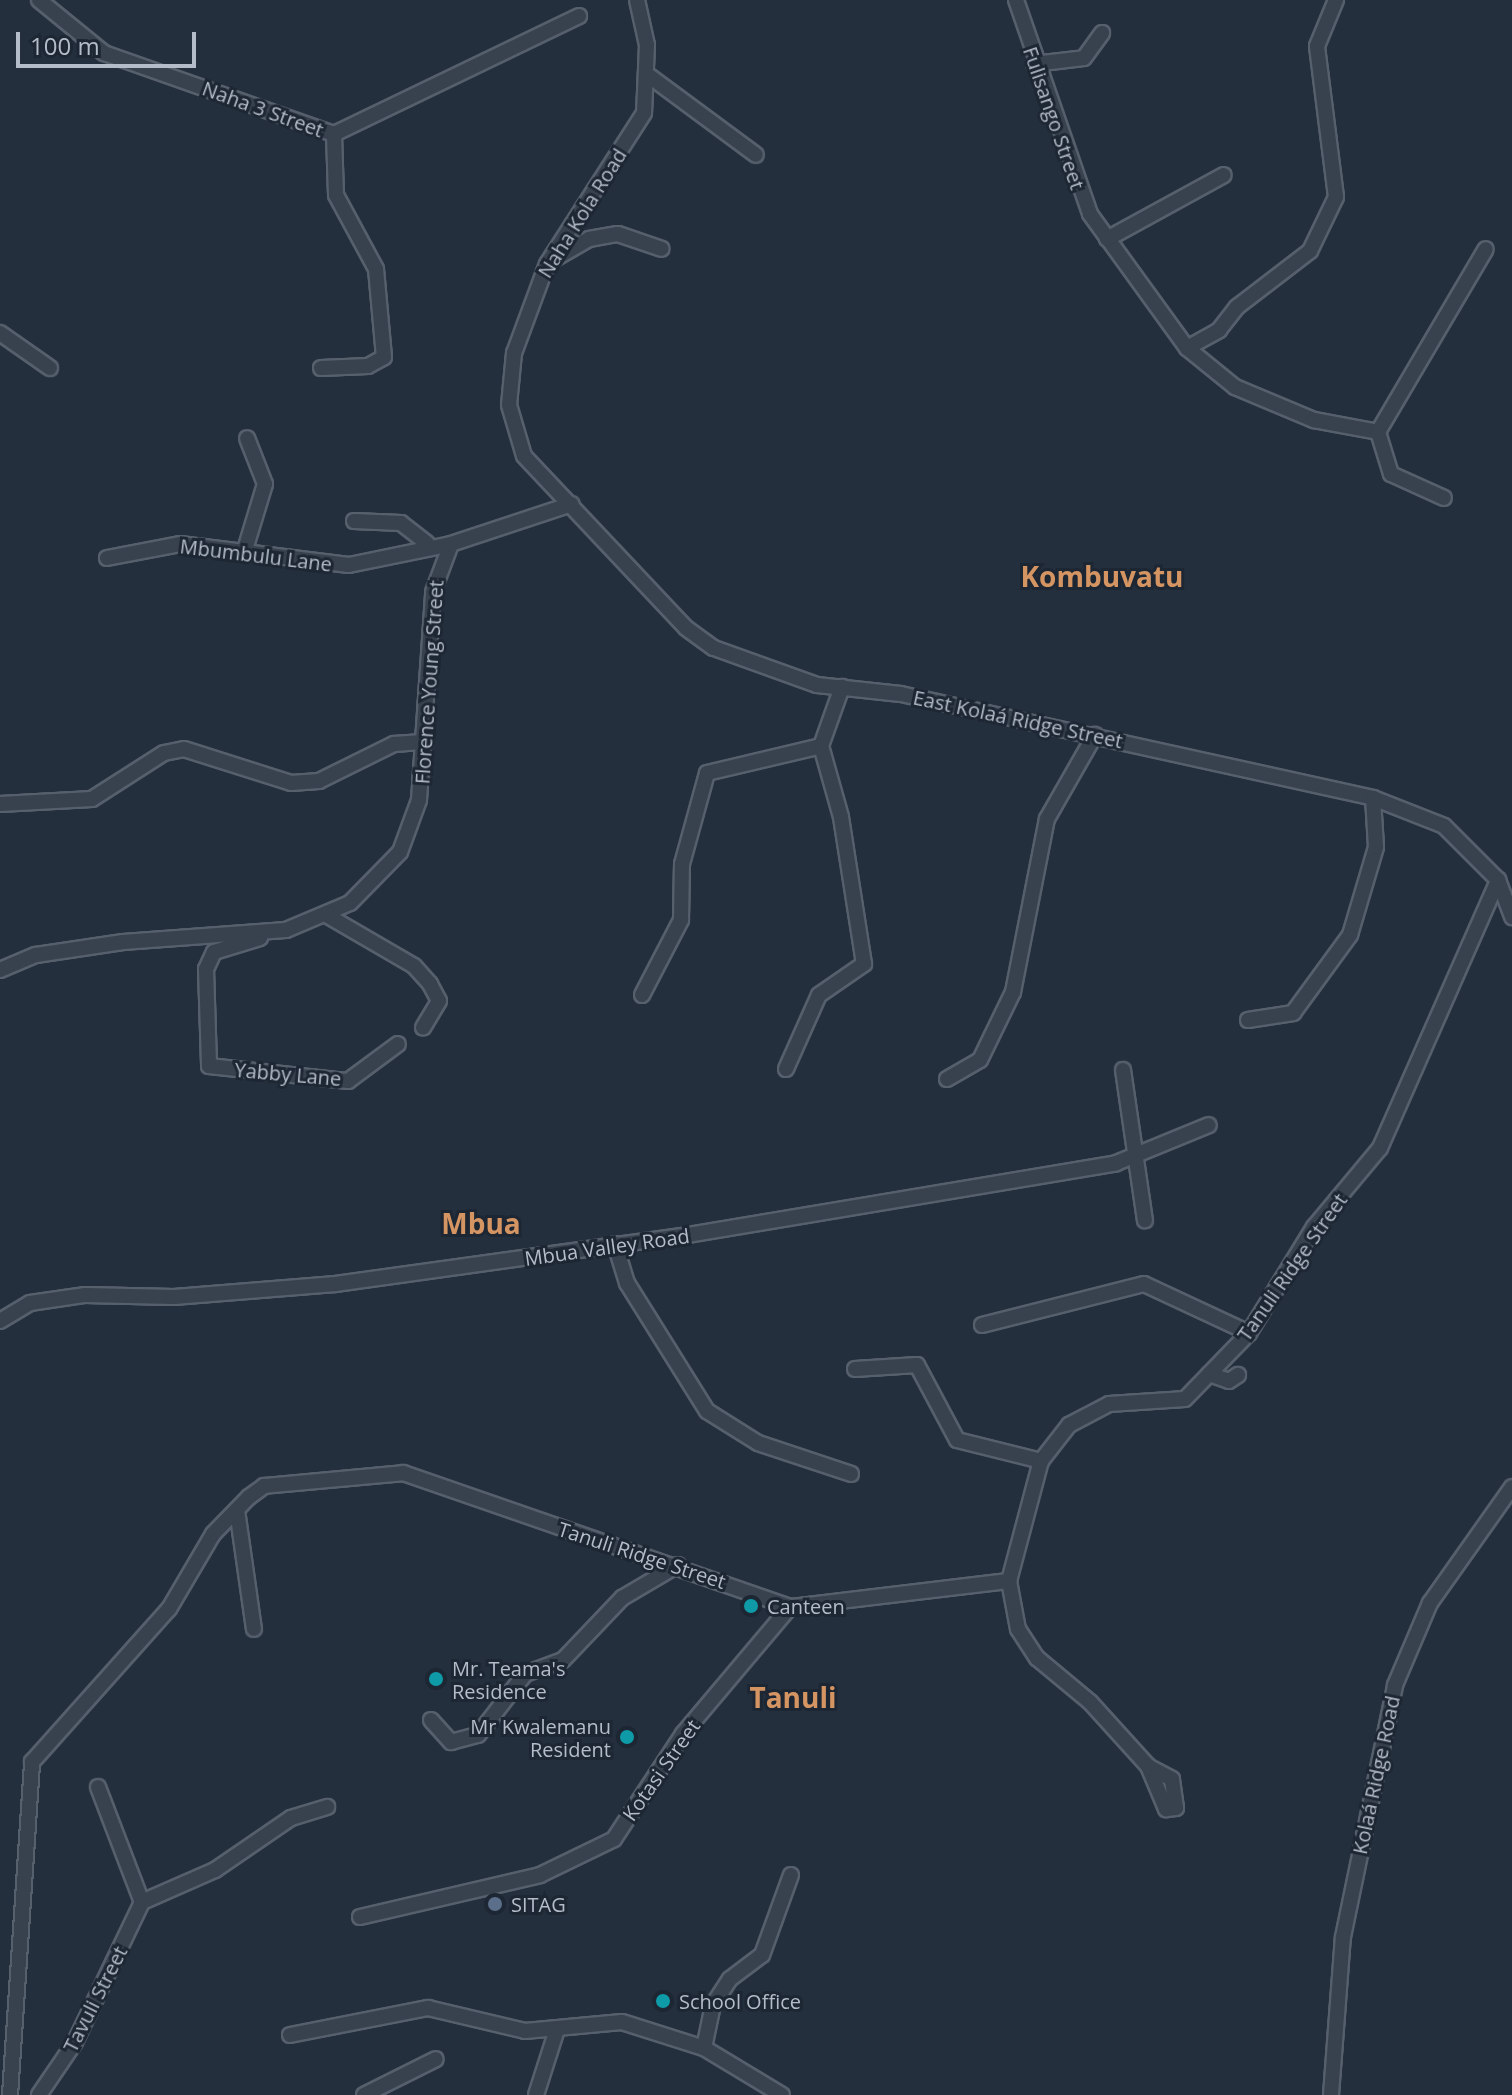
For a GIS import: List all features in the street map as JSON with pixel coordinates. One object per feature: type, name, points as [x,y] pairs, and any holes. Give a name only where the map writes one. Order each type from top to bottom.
[{"type":"street","name":"Naha 3 Street","points":[[39,0],[104,53],[334,134],[579,16]]},
{"type":"street","name":"Naha Kola Road","points":[[572,504],[524,456],[509,405],[514,353],[547,264],[644,113],[648,75],[637,0]]},
{"type":"street","name":"Fulisango Street","points":[[1016,0],[1074,186],[1107,239],[1187,348],[1235,387],[1275,405],[1378,432]]},
{"type":"street","points":[[1187,348],[1219,330],[1237,307],[1310,251],[1336,197],[1317,46],[1336,0]]},
{"type":"street","points":[[1034,64],[1084,58],[1102,33]]},
{"type":"street","points":[[648,75],[756,155]]},
{"type":"street","points":[[321,368],[368,366],[384,357],[376,269],[336,195],[334,134]]},
{"type":"street","points":[[1107,239],[1224,175]]},
{"type":"street","points":[[547,264],[589,239],[618,234],[662,249]]},
{"type":"street","points":[[1444,498],[1391,474],[1378,432],[1486,249]]},
{"type":"street","points":[[0,333],[50,368]]},
{"type":"street","points":[[244,553],[265,484],[247,438]]},
{"type":"street","points":[[451,544],[572,504]]},
{"type":"street","name":"East Kolaá Ridge Street","points":[[572,504],[714,648],[842,687],[1095,735],[1373,798],[1444,826],[1505,878]]},
{"type":"street","points":[[354,521],[401,523],[427,543]]},
{"type":"street","name":"Mbumbulu Lane","points":[[107,558],[180,544],[349,565],[427,543],[451,544]]},
{"type":"street","name":"Florence Young Street","points":[[0,970],[36,955],[123,942],[280,931],[328,916],[400,852],[419,800],[426,742],[433,592],[451,544]]},
{"type":"street","points":[[786,1069],[819,995],[864,964],[841,817],[821,746],[842,687]]},
{"type":"street","points":[[947,1079],[980,1060],[1013,992],[1047,819],[1095,735]]},
{"type":"street","points":[[0,804],[92,799],[164,753],[184,749],[291,783],[319,781],[394,744],[426,742]]},
{"type":"street","points":[[642,995],[681,920],[682,864],[707,773],[821,746]]},
{"type":"street","points":[[1248,1020],[1293,1013],[1350,935],[1376,847],[1373,798]]},
{"type":"street","points":[[1505,878],[1512,917]]},
{"type":"street","name":"Tanuli Ridge Street","points":[[10,2095],[32,1762],[169,1609],[193,1562],[237,1510],[264,1486],[403,1473],[678,1565],[790,1607],[1009,1581],[1041,1461],[1069,1425],[1109,1404],[1185,1399],[1249,1333],[1314,1227],[1380,1148],[1505,878]]},
{"type":"street","points":[[328,916],[414,966],[430,984],[439,1001],[423,1028]]},
{"type":"street","name":"Yabby Lane","points":[[280,931],[214,952],[206,969],[209,1066],[348,1081],[398,1044]]},
{"type":"street","points":[[1123,1070],[1131,1158],[1145,1220]]},
{"type":"street","name":"Mbua Valley Road","points":[[0,1321],[30,1303],[85,1295],[174,1297],[335,1284],[615,1244],[1131,1158],[1209,1125]]},
{"type":"street","points":[[615,1244],[627,1283],[707,1411],[758,1443],[851,1474]]},
{"type":"street","points":[[982,1325],[1144,1284],[1249,1333]]},
{"type":"street","points":[[855,1369],[917,1365],[957,1440],[1041,1461]]},
{"type":"street","points":[[1209,1374],[1229,1381],[1238,1375]]},
{"type":"street","name":"Kolaá Ridge Road","points":[[1331,2095],[1343,1937],[1395,1685],[1430,1603],[1512,1487]]},
{"type":"street","points":[[237,1510],[254,1629]]},
{"type":"street","points":[[431,1720],[451,1742],[478,1735],[525,1674],[563,1660],[622,1598],[678,1565]]},
{"type":"street","points":[[1009,1581],[1018,1629],[1037,1658],[1148,1766]]},
{"type":"street","name":"Kotasi Street","points":[[360,1917],[540,1875],[614,1839],[683,1734],[790,1607]]},
{"type":"street","points":[[98,1787],[142,1902],[215,1870],[291,1818],[327,1807]]},
{"type":"street","points":[[704,2048],[713,2005],[776,1931],[791,1875]]},
{"type":"street","name":"Tavuli Street","points":[[42,2094],[75,2042],[142,1902]]},
{"type":"street","points":[[290,2035],[428,2008],[516,2029],[557,2029],[622,2022],[704,2048],[782,2095]]},
{"type":"street","points":[[536,2095],[557,2029]]},
{"type":"street","points":[[364,2095],[436,2059]]},
{"type":"place","name":"Canteen","points":[[751,1606]]},
{"type":"place","name":"Mr. Teama's Residence","points":[[436,1679]]},
{"type":"place","name":"Mr Kwalemanu Resident","points":[[627,1737]]},
{"type":"place","name":"SITAG","points":[[495,1904]]},
{"type":"place","name":"School Office","points":[[663,2001]]},
{"type":"district","name":"Kombuvatu","points":[[1102,576]]},
{"type":"district","name":"Mbua","points":[[481,1223]]},
{"type":"district","name":"Tanuli","points":[[793,1697]]}]
